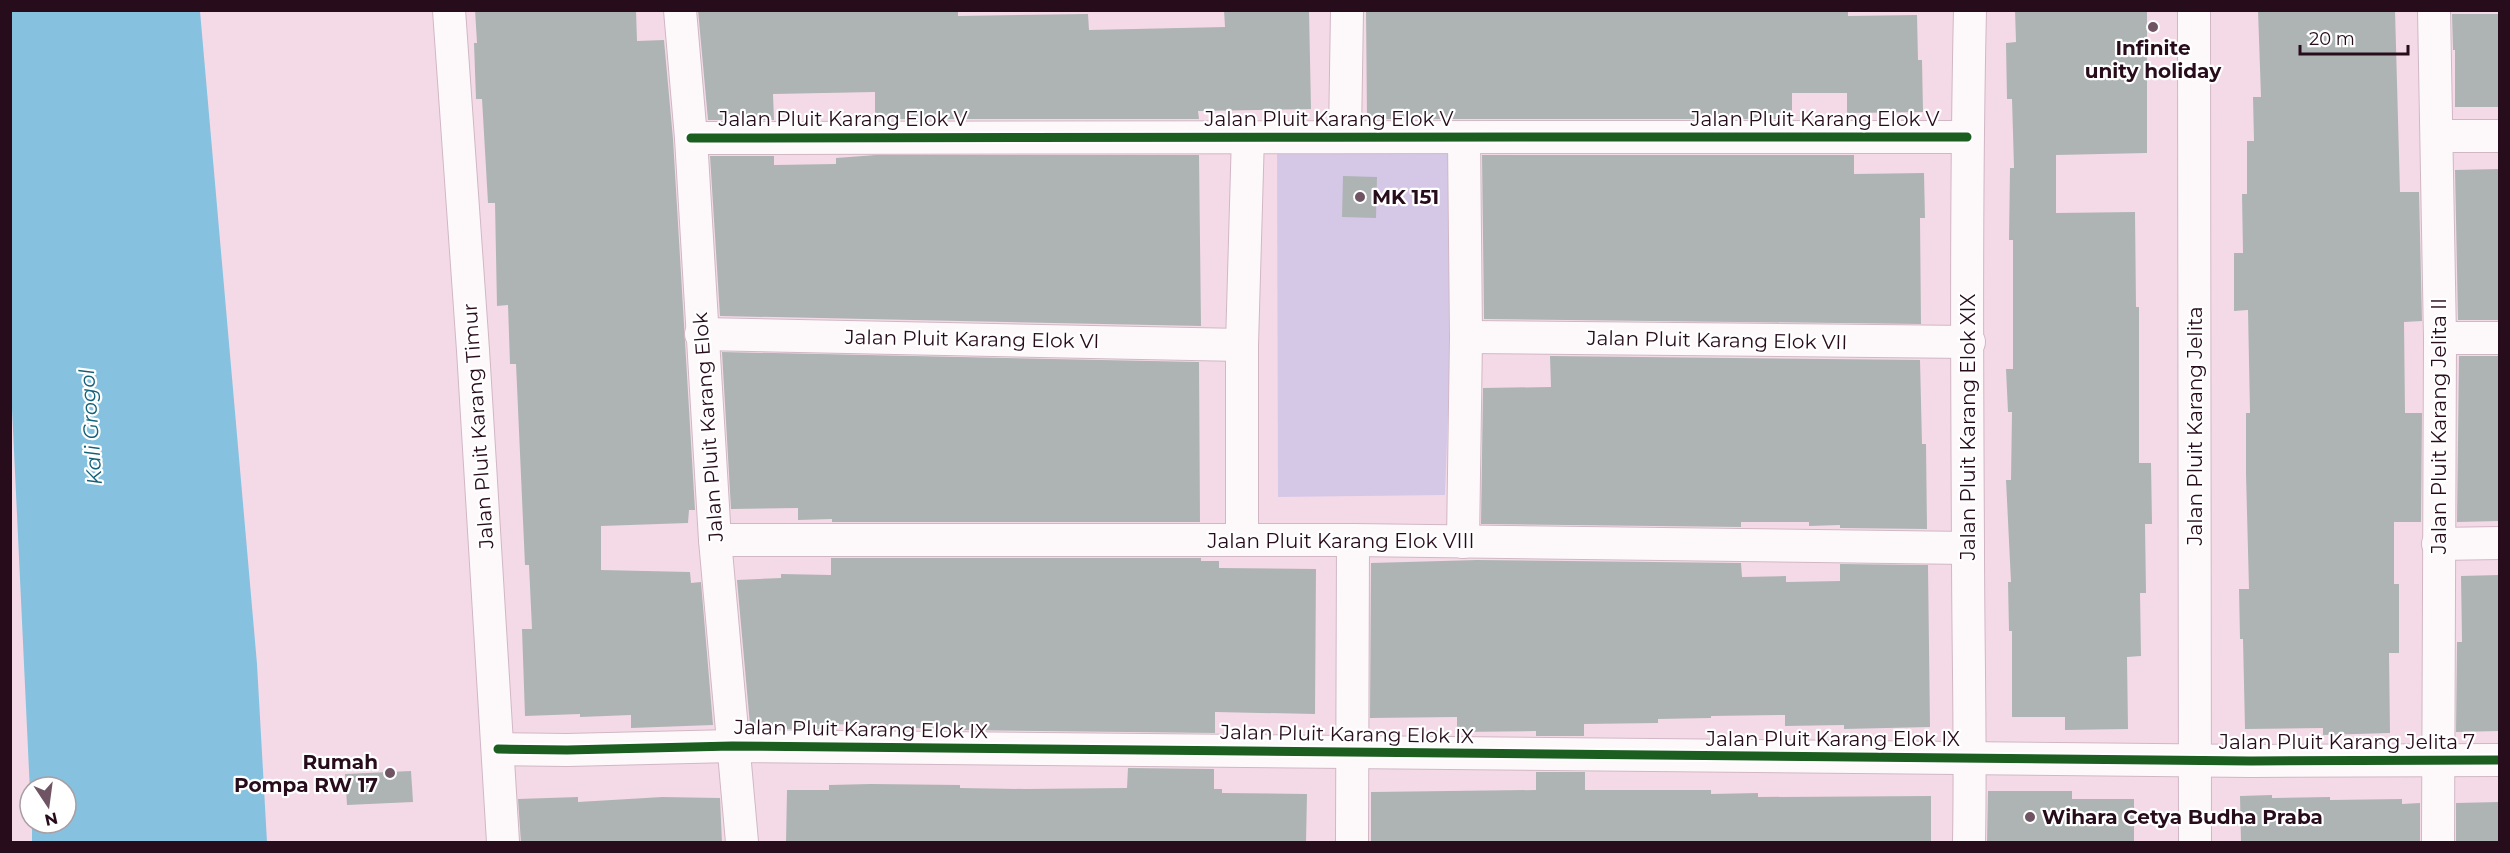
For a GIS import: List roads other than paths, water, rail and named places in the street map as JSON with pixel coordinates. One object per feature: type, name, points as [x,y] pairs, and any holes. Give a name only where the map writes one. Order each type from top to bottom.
[{"type":"street","name":"Jalan Pluit Karang Timur","points":[[449,10],[503,843]]},
{"type":"street","name":"Jalan Pluit Karang Elok","points":[[680,10],[691,138],[715,540],[742,843]]},
{"type":"street","name":"Jalan Pluit Karang Elok V","points":[[1345,135],[1347,10]]},
{"type":"street","name":"Jalan Pluit Karang Elok XIX","points":[[1969,843],[1971,758],[1967,137],[1970,10]]},
{"type":"street","name":"Jalan Pluit Karang Jelita","points":[[2194,10],[2195,843]]},
{"type":"street","name":"Jalan Pluit Karang Jelita II","points":[[2434,10],[2440,338],[2438,843]]},
{"type":"street","name":"Jalan Pluit Karang Elok V","points":[[691,138],[1248,135],[1464,138],[1967,137]]},
{"type":"street","points":[[1242,540],[1242,345],[1248,135]]},
{"type":"street","points":[[2438,136],[2499,136]]},
{"type":"street","points":[[1463,542],[1466,338],[1464,138]]},
{"type":"street","name":"Jalan Pluit Karang Elok VI","points":[[701,333],[1242,345]]},
{"type":"street","name":"Jalan Pluit Karang Elok VII","points":[[1466,338],[1969,342]]},
{"type":"street","points":[[2440,338],[2499,338]]},
{"type":"street","name":"Jalan Pluit Karang Elok VIII","points":[[715,540],[1353,540],[1968,548]]},
{"type":"street","points":[[1352,843],[1353,540]]},
{"type":"street","points":[[2438,543],[2499,543]]},
{"type":"street","name":"Jalan Pluit Karang Elok IX","points":[[498,749],[567,750],[732,746],[2195,759]]},
{"type":"street","name":"Jalan Pluit Karang Jelita 7","points":[[2195,759],[2499,760]]},
{"type":"water","name":"Kali Grogol","points":[[10,11],[200,11],[257,664],[267,842],[32,842],[32,835],[78,835],[78,775],[29,775],[11,387]]},
{"type":"place","name":"Infinite unity holiday","points":[[2153,27]]},
{"type":"place","name":"MK 151","points":[[1360,197]]},
{"type":"place","name":"Rumah Pompa RW 17","points":[[390,773]]},
{"type":"place","name":"Wihara Cetya Budha Praba","points":[[2030,817]]}]
